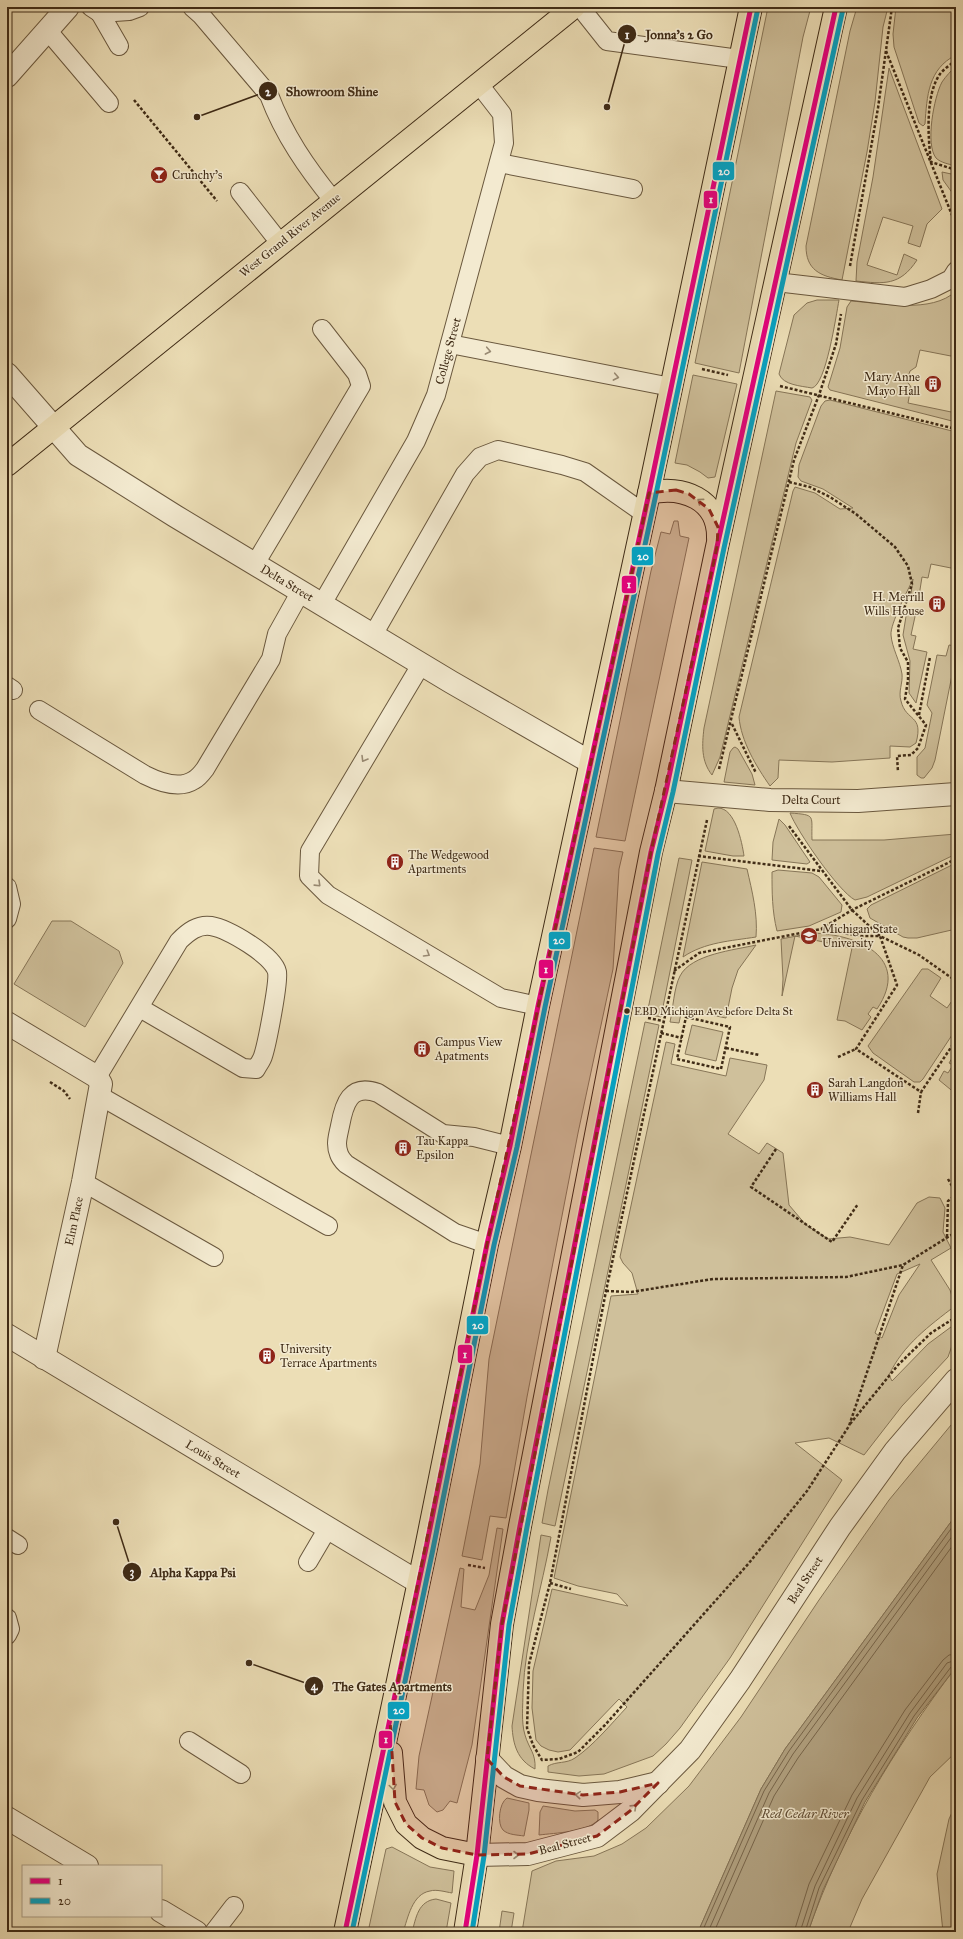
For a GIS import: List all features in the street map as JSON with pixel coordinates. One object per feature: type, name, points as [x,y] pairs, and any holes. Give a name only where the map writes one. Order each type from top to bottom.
[{"type":"main road","name":"West Grand River Avenue","points":[[7,465],[333,200],[574,7]]},
{"type":"main road","points":[[345,1932],[390,1720],[487,1244],[510,1146],[590,762],[645,514],[751,7]]},
{"type":"main road","points":[[465,1932],[477,1855],[502,1624],[651,852],[666,791],[717,547],[755,381],[836,7]]},
{"type":"main road","points":[[649,493],[662,490],[676,490],[689,494],[700,501],[716,519],[718,527],[717,547]]},
{"type":"main road","points":[[390,1720],[391,1776],[395,1802],[406,1824],[422,1838],[442,1848],[477,1855]]},
{"type":"street","points":[[7,76],[68,7]]},
{"type":"street","name":"Delta Street","points":[[7,374],[78,455],[175,516],[373,635],[590,762]]},
{"type":"street","name":"Delta Court","points":[[666,791],[770,800],[858,801],[956,794]]},
{"type":"street","points":[[7,1023],[100,1086]]},
{"type":"street","name":"Elm Place","points":[[44,1358],[83,1182],[100,1086]]},
{"type":"street","name":"Louis Street","points":[[7,1335],[418,1582]]},
{"type":"street","name":"Beal Street","points":[[477,1855],[528,1854],[597,1836],[630,1811],[690,1750],[735,1686],[840,1527],[895,1451],[956,1380]]},
{"type":"street","points":[[487,1759],[504,1777],[520,1786],[538,1790],[583,1795],[620,1792],[658,1783]]},
{"type":"street","points":[[7,1818],[85,1865]]},
{"type":"street","points":[[162,1912],[196,1932]]},
{"type":"lane","points":[[95,10],[129,12],[140,7]]},
{"type":"lane","points":[[192,7],[201,15],[269,95],[274,110],[304,163],[333,200]]},
{"type":"lane","points":[[580,7],[607,41],[739,59]]},
{"type":"lane","points":[[95,10],[119,46]]},
{"type":"lane","points":[[48,31],[109,103]]},
{"type":"lane","name":"College Street","points":[[322,604],[416,441],[436,395],[504,143],[502,114],[478,83]]},
{"type":"lane","points":[[499,163],[633,189]]},
{"type":"lane","points":[[240,192],[280,243]]},
{"type":"lane","points":[[776,282],[904,297],[931,289],[951,279],[956,271]]},
{"type":"lane","points":[[255,564],[361,386],[356,374],[322,329]]},
{"type":"lane","points":[[450,344],[671,387]]},
{"type":"lane","points":[[373,635],[465,474],[480,457],[498,450],[579,470],[608,487],[645,514]]},
{"type":"lane","points":[[39,710],[160,782],[177,785],[193,781],[205,769],[271,659],[277,634],[301,591]]},
{"type":"lane","points":[[422,663],[310,851],[309,876],[328,895],[501,998],[538,1006]]},
{"type":"lane","points":[[7,887],[11,904],[7,919]]},
{"type":"lane","points":[[140,1008],[243,1068],[256,1069],[263,1056],[276,992],[277,971],[267,956],[231,934],[211,926],[193,929],[179,940],[140,1008],[100,1086],[328,1226]]},
{"type":"lane","points":[[487,1244],[455,1233],[346,1164],[339,1155],[336,1143],[344,1107],[350,1097],[358,1091],[368,1089],[378,1093],[444,1134],[474,1137],[510,1146]]},
{"type":"lane","points":[[83,1182],[214,1257]]},
{"type":"lane","points":[[308,1562],[328,1528]]},
{"type":"lane","points":[[7,1618],[10,1629],[7,1636]]},
{"type":"lane","points":[[189,1740],[241,1774]]},
{"type":"lane","points":[[214,1932],[234,1906]]},
{"type":"path","points":[[886,50],[956,225]]},
{"type":"path","points":[[931,162],[928,130],[931,96],[940,74],[956,60]]},
{"type":"path","points":[[109,103],[126,90],[219,204]]},
{"type":"path","points":[[931,162],[956,170]]},
{"type":"path","points":[[676,363],[956,429]]},
{"type":"path","points":[[789,482],[810,487],[830,497],[856,514],[895,547],[908,566],[912,584],[898,628],[900,648],[908,662],[908,680],[905,698],[926,725],[918,748],[911,755],[897,756],[900,798]]},
{"type":"path","points":[[919,716],[930,657]]},
{"type":"path","points":[[698,856],[821,871]]},
{"type":"path","points":[[674,972],[699,953],[821,929],[852,910],[956,859]]},
{"type":"path","points":[[852,910],[880,936],[919,955],[956,981]]},
{"type":"path","points":[[821,929],[860,936],[880,936]]},
{"type":"path","points":[[838,1057],[856,1049],[897,985],[880,936]]},
{"type":"path","points":[[686,1017],[730,1027],[721,1069],[677,1059],[682,1038],[686,1017]]},
{"type":"path","points":[[648,1018],[663,1021]]},
{"type":"path","points":[[661,1033],[682,1038]]},
{"type":"path","points":[[918,1113],[921,1092],[956,1040]]},
{"type":"path","points":[[726,1048],[759,1055]]},
{"type":"path","points":[[856,1049],[921,1092]]},
{"type":"path","points":[[45,1079],[64,1091],[71,1103]]},
{"type":"path","points":[[776,1149],[751,1187],[832,1242],[858,1204]]},
{"type":"path","points":[[947,1237],[948,1200],[956,1194],[948,1179]]},
{"type":"path","points":[[606,1291],[631,1292],[713,1279],[846,1277],[903,1265],[956,1232]]},
{"type":"path","points":[[849,1426],[903,1265]]},
{"type":"path","points":[[559,1534],[550,1583],[529,1664],[527,1728],[533,1745],[542,1760],[559,1759],[578,1752],[605,1725],[749,1563],[807,1491],[849,1426],[898,1365],[931,1333],[956,1317]]},
{"type":"path","points":[[468,1565],[486,1569]]},
{"type":"path","points":[[550,1583],[571,1589]]},
{"type":"highlighted area","points":[[676,490],[689,494],[709,509],[718,527],[717,547],[651,852],[502,1624],[487,1759],[504,1777],[520,1786],[583,1795],[620,1792],[658,1783],[630,1811],[597,1836],[528,1854],[477,1855],[442,1848],[422,1838],[406,1824],[395,1802],[390,1720],[487,1244],[649,493]]},
{"type":"shaded area","points":[[768,7],[811,7],[803,37],[739,373],[695,363]]},
{"type":"shaded area","points":[[857,7],[888,7],[883,27],[875,102],[867,152],[842,280],[821,274],[816,270],[809,261],[806,246],[850,31]]},
{"type":"shaded area","points":[[896,7],[956,7],[956,55],[947,61],[934,76],[928,94],[925,124],[923,126],[919,123],[894,47],[893,34]]},
{"type":"shaded area","points":[[956,66],[956,166],[936,158],[931,142],[931,132],[936,98],[939,89],[942,82]]},
{"type":"shaded area","points":[[889,68],[942,209],[927,224],[920,247],[908,243],[913,226],[883,217],[867,265],[897,275],[904,254],[917,260],[904,275],[898,279],[883,283],[856,281],[857,262],[873,177]]},
{"type":"shaded area","points":[[942,172],[956,175],[956,198],[943,180]]},
{"type":"shaded area","points":[[956,291],[956,357],[920,350],[916,367],[910,371],[907,381],[911,387],[908,403],[956,413],[956,422],[830,390],[828,387],[840,348],[847,307],[851,301],[891,305],[920,305],[934,303],[946,298]]},
{"type":"shaded area","points":[[817,300],[839,300],[826,363],[817,384],[812,388],[788,383],[781,378],[779,374],[794,315],[807,303]]},
{"type":"shaded area","points":[[693,375],[737,384],[715,477],[708,478],[687,465],[675,463]]},
{"type":"shaded area","points":[[776,391],[810,397],[812,400],[796,443],[720,757],[712,775],[708,770],[703,753],[704,728]]},
{"type":"shaded area","points":[[830,400],[956,432],[956,569],[931,564],[928,578],[922,577],[919,596],[911,594],[913,579],[896,615],[891,630],[894,650],[900,664],[902,674],[900,698],[903,708],[918,727],[916,743],[910,747],[890,746],[890,758],[832,762],[779,760],[778,778],[770,786],[746,744],[740,726],[739,717],[795,487],[815,493],[840,509],[853,508],[823,489],[801,481],[798,477],[799,465],[821,406],[825,401]]},
{"type":"shaded area","points":[[674,521],[678,521],[680,536],[689,538],[625,841],[596,837],[651,571],[661,532],[670,534]]},
{"type":"shaded area","points":[[907,610],[916,612],[911,635],[916,636],[913,649],[927,652],[916,703],[909,693],[910,661],[903,635]]},
{"type":"shaded area","points":[[949,645],[956,646],[956,655],[935,760],[932,768],[924,778],[921,778],[917,775],[917,757],[925,748],[932,713],[927,705],[937,655],[946,656]]},
{"type":"shaded area","points":[[735,747],[738,749],[752,774],[755,785],[724,782],[730,752]]},
{"type":"shaded area","points":[[714,809],[724,809],[733,819],[737,827],[744,856],[733,856],[705,851]]},
{"type":"shaded area","points":[[790,813],[805,815],[811,818],[812,840],[884,840],[956,834],[956,854],[867,897],[855,900],[839,885],[819,860],[794,822]]},
{"type":"shaded area","points":[[779,819],[785,825],[810,862],[807,864],[772,860],[773,842]]},
{"type":"shaded area","points":[[594,848],[623,852],[619,869],[613,969],[578,1133],[527,1397],[506,1518],[490,1516],[482,1560],[462,1556],[480,1464],[489,1359]]},
{"type":"shaded area","points":[[679,858],[692,860],[661,1017],[647,1014]]},
{"type":"shaded area","points":[[702,862],[747,869],[753,894],[756,937],[709,945],[683,957]]},
{"type":"shaded area","points":[[956,863],[956,929],[917,938],[908,938],[903,937],[870,918],[867,909],[871,905]]},
{"type":"shaded area","points":[[778,870],[812,873],[819,877],[842,905],[841,912],[809,926],[777,931],[773,909],[772,872]]},
{"type":"shaded area","points":[[52,921],[71,921],[119,951],[123,963],[85,1027],[14,984]]},
{"type":"shaded area","points":[[812,933],[829,934],[846,938],[862,944],[874,952],[884,962],[888,975],[886,991],[877,1009],[873,1007],[868,1014],[871,1017],[862,1030],[845,1021],[837,1020],[852,948],[796,936]]},
{"type":"shaded area","points":[[795,936],[782,996],[783,979],[781,939]]},
{"type":"shaded area","points":[[756,945],[738,970],[732,988],[726,1018],[682,1009],[679,1023],[670,1022],[676,986],[680,976],[686,969],[703,958],[714,954]]},
{"type":"shaded area","points":[[922,969],[928,969],[941,978],[930,996],[947,1008],[956,995],[956,1029],[923,1079],[920,1082],[914,1082],[873,1053],[868,1046]]},
{"type":"shaded area","points":[[645,1022],[659,1025],[555,1526],[542,1523]]},
{"type":"shaded area","points":[[692,1025],[723,1032],[716,1061],[685,1054]]},
{"type":"shaded area","points":[[666,1042],[675,1044],[671,1064],[726,1076],[730,1058],[767,1065],[764,1080],[728,1134],[759,1154],[767,1143],[783,1153],[789,1205],[806,1225],[828,1239],[850,1237],[889,1245],[917,1203],[929,1197],[940,1198],[945,1208],[943,1232],[951,1248],[931,1260],[950,1290],[955,1306],[926,1329],[909,1345],[889,1375],[892,1381],[928,1344],[955,1324],[955,1337],[948,1357],[902,1406],[864,1455],[829,1438],[795,1443],[842,1480],[730,1658],[680,1728],[653,1756],[604,1774],[579,1776],[548,1772],[548,1766],[555,1763],[572,1760],[582,1753],[627,1707],[619,1699],[570,1750],[558,1752],[549,1750],[541,1746],[536,1740],[532,1708],[533,1671],[552,1589],[628,1606],[617,1594],[578,1586],[554,1578],[611,1296],[638,1294],[632,1273],[620,1257]],"holes":[[[920,1264],[899,1295],[882,1338],[875,1333],[897,1274]]]},
{"type":"shaded area","points":[[956,1052],[956,1094],[939,1080],[944,1071],[948,1073],[953,1065],[949,1063]]},
{"type":"shaded area","points":[[956,1419],[956,1515],[785,1749],[761,1789],[698,1932],[522,1932],[532,1871],[556,1861],[594,1856],[622,1844],[646,1828],[689,1786],[741,1717],[819,1600],[889,1500]]},
{"type":"shaded area","points":[[497,1528],[503,1529],[472,1745],[457,1803],[450,1801],[443,1810],[437,1812],[429,1805],[424,1790],[416,1789],[419,1756],[460,1568],[464,1569],[461,1607],[475,1610],[489,1575]]},
{"type":"shaded area","points":[[541,1535],[551,1537],[534,1614],[524,1673],[523,1692],[524,1730],[533,1755],[535,1769],[524,1761],[517,1751],[513,1739],[512,1726]]},
{"type":"shaded area","points":[[956,1667],[956,1752],[930,1777],[862,1899],[848,1932],[808,1932],[837,1861],[853,1827],[891,1761],[933,1698]]},
{"type":"shaded area","points":[[507,1798],[529,1803],[524,1836],[508,1833],[501,1827],[500,1814],[502,1804]]},
{"type":"shaded area","points":[[956,1804],[956,1932],[943,1932],[937,1874],[949,1819]]},
{"type":"shaded area","points":[[543,1806],[575,1811],[595,1810],[598,1812],[598,1820],[587,1827],[562,1833],[539,1835],[540,1812]]},
{"type":"shaded area","points":[[392,1847],[430,1867],[454,1871],[452,1893],[432,1890],[424,1893],[412,1907],[403,1932],[368,1932],[386,1849]]},
{"type":"shaded area","points":[[436,1899],[451,1903],[446,1932],[412,1932],[419,1911],[425,1903]]},
{"type":"shaded area","points":[[502,1911],[514,1913],[511,1932],[499,1932]]},
{"type":"water","name":"Red Cedar River","points":[[956,1515],[956,1667],[917,1718],[865,1802],[823,1890],[808,1932],[698,1932],[761,1789],[785,1749]]},
{"type":"transit line","name":"1","points":[[345,1932],[426,1548],[487,1244],[510,1146],[538,1006],[649,493],[751,7]]},
{"type":"transit line","name":"1","points":[[465,1932],[477,1855],[502,1624],[520,1526],[651,852],[666,791],[717,547],[836,7]]},
{"type":"transit line","name":"20","points":[[352,1932],[433,1549],[494,1245],[517,1147],[545,1007],[656,494],[758,8]]},
{"type":"transit line","name":"20","points":[[472,1932],[484,1856],[509,1625],[527,1527],[658,854],[673,792],[724,548],[843,9]]},
{"type":"place","name":"Jonna's 2 Go","points":[[607,107]]},
{"type":"place","name":"Showroom Shine","points":[[197,117]]},
{"type":"place","name":"Crunchy's","points":[[159,175]]},
{"type":"place","name":"Mary Anne Mayo Hall","points":[[933,384]]},
{"type":"place","name":"H. Merrill Wills House","points":[[937,604]]},
{"type":"place","name":"The Wedgewood Apartments","points":[[395,862]]},
{"type":"place","name":"Michigan State University","points":[[809,936]]},
{"type":"place","name":"EBD Michigan Ave before Delta St","points":[[627,1011]]},
{"type":"place","name":"Campus View Apatments","points":[[422,1049]]},
{"type":"place","name":"Sarah Langdon Williams Hall","points":[[815,1090]]},
{"type":"place","name":"Tau Kappa Epsilon","points":[[403,1148]]},
{"type":"place","name":"University Terrace Apartments","points":[[267,1356]]},
{"type":"place","name":"Alpha Kappa Psi","points":[[116,1522]]},
{"type":"place","name":"The Gates Apartments","points":[[249,1663]]}]
